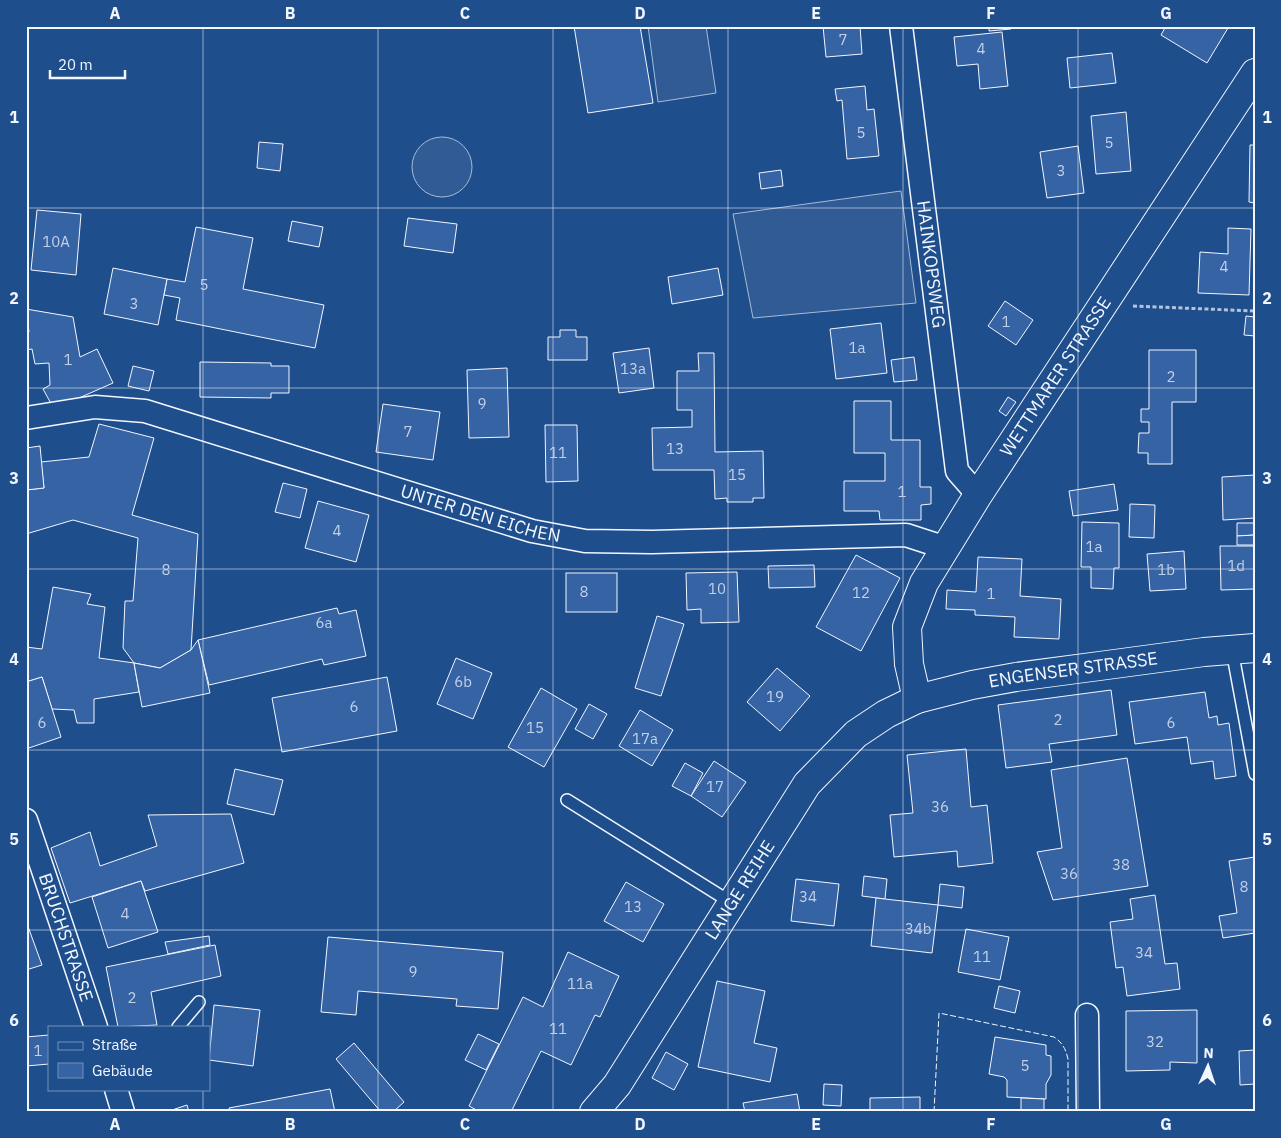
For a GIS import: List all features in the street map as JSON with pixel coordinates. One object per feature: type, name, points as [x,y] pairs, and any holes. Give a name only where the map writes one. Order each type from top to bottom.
[{"type":"street","name":"HAINKOPSWEG","points":[[901,26],[957,471],[978,495]]},
{"type":"street","name":"WETTMARER STRASSE","points":[[917,698],[909,664],[907,648],[908,628],[924,583],[978,495],[1255,73]]},
{"type":"street","name":"UNTER DEN EICHEN","points":[[26,418],[95,407],[145,411],[532,530],[586,541],[652,542],[906,535],[946,548]]},
{"type":"street","name":"ENGENSER STRASSE","points":[[917,698],[1016,677],[1243,649]]},
{"type":"street","name":"LANGE REIHE","points":[[596,1111],[618,1086],[807,784],[856,734],[886,714],[917,698]]},
{"type":"street","name":"BRUCHSTRASSE","points":[[26,820],[96,1026]]},
{"type":"street","points":[[1087,1015],[1088,1112]]},
{"type":"street","points":[[116,1090],[123,1112]]},
{"type":"lane","name":"ENGENSER STRASSE","points":[[1243,649],[1255,774]]},
{"type":"lane","points":[[566,800],[732,903]]},
{"type":"lane","points":[[179,1026],[199,1002]]},
{"type":"path","points":[[1128,306],[1255,311]]},
{"type":"shaded area","points":[[648,26],[706,26],[716,93],[658,102]]},
{"type":"shaded area","points":[[436,137],[448,137],[459,142],[467,150],[472,161],[470,179],[459,192],[448,197],[436,197],[425,192],[417,184],[412,173],[412,161],[417,150],[425,142]]},
{"type":"shaded area","points":[[901,191],[916,303],[753,318],[733,214]]},
{"type":"building","points":[[574,26],[640,26],[653,103],[588,113]]},
{"type":"building","points":[[823,26],[860,26],[862,54],[826,57]]},
{"type":"building","points":[[989,26],[1010,26],[1011,29],[989,31]]},
{"type":"building","points":[[1166,26],[1225,26],[1228,28],[1207,63],[1161,35]]},
{"type":"building","points":[[1002,32],[1008,86],[980,89],[978,64],[957,66],[954,37]]},
{"type":"building","points":[[1112,53],[1116,83],[1070,88],[1067,58]]},
{"type":"building","points":[[865,86],[867,110],[874,109],[879,156],[847,159],[842,100],[837,101],[835,89]]},
{"type":"building","points":[[1126,112],[1131,171],[1096,174],[1091,116]]},
{"type":"building","points":[[259,142],[283,144],[280,171],[257,168]]},
{"type":"building","points":[[1250,145],[1255,145],[1255,203],[1249,202]]},
{"type":"building","points":[[1078,146],[1084,193],[1047,198],[1040,152]]},
{"type":"building","points":[[781,170],[783,186],[761,189],[759,173]]},
{"type":"building","points":[[37,210],[81,214],[76,275],[31,270]]},
{"type":"building","points":[[408,218],[457,224],[453,253],[404,246]]},
{"type":"building","points":[[292,221],[323,227],[319,247],[288,241]]},
{"type":"building","points":[[196,227],[253,238],[243,289],[324,305],[315,348],[176,320],[180,298],[164,295],[167,279],[185,282]]},
{"type":"building","points":[[1228,228],[1251,229],[1249,295],[1198,293],[1200,252],[1228,254]]},
{"type":"building","points":[[113,268],[167,279],[158,325],[104,314]]},
{"type":"building","points":[[718,268],[723,295],[672,304],[668,277]]},
{"type":"building","points":[[1005,301],[1033,320],[1016,345],[988,326]]},
{"type":"building","points":[[26,309],[73,317],[80,357],[97,349],[113,383],[54,409],[43,389],[50,385],[49,363],[35,364],[32,349],[26,350],[26,332],[29,332]]},
{"type":"building","points":[[1246,316],[1255,317],[1255,336],[1244,335]]},
{"type":"building","points":[[881,323],[887,373],[836,379],[830,329]]},
{"type":"building","points":[[560,330],[576,330],[576,337],[587,337],[587,360],[548,360],[548,337],[560,337]]},
{"type":"building","points":[[649,348],[654,388],[619,393],[613,353]]},
{"type":"building","points":[[1149,350],[1196,350],[1196,402],[1172,402],[1172,464],[1148,464],[1148,453],[1138,453],[1139,433],[1149,433],[1149,422],[1141,422],[1141,409],[1149,409]]},
{"type":"building","points":[[698,353],[714,353],[715,452],[763,451],[764,498],[753,498],[753,502],[727,502],[727,498],[715,499],[714,470],[653,470],[652,428],[692,427],[692,410],[677,410],[677,371],[699,371]]},
{"type":"building","points":[[914,357],[917,380],[894,382],[891,360]]},
{"type":"building","points":[[200,362],[271,363],[271,366],[289,366],[289,393],[271,393],[271,398],[200,397]]},
{"type":"building","points":[[133,366],[154,371],[149,391],[128,386]]},
{"type":"building","points":[[507,368],[509,437],[469,438],[467,370]]},
{"type":"building","points":[[1008,397],[1016,402],[1006,416],[999,411]]},
{"type":"building","points":[[854,401],[891,401],[891,440],[920,440],[920,487],[931,487],[931,504],[921,505],[921,520],[880,520],[879,511],[844,511],[844,481],[885,481],[885,453],[854,453]]},
{"type":"building","points":[[383,404],[440,412],[433,460],[376,452]]},
{"type":"building","points":[[99,424],[154,438],[132,515],[198,534],[191,650],[160,668],[134,663],[123,648],[125,601],[133,601],[138,538],[73,520],[26,534],[26,490],[44,488],[41,462],[89,457]]},
{"type":"building","points":[[545,425],[577,425],[578,481],[546,482]]},
{"type":"building","points":[[40,446],[44,488],[26,490],[26,448]]},
{"type":"building","points":[[1255,475],[1255,518],[1223,520],[1222,477]]},
{"type":"building","points":[[283,483],[307,489],[300,518],[275,512]]},
{"type":"building","points":[[1114,484],[1118,510],[1073,516],[1069,491]]},
{"type":"building","points":[[318,501],[369,515],[356,562],[305,548]]},
{"type":"building","points":[[1130,504],[1155,505],[1154,538],[1129,537]]},
{"type":"building","points":[[1082,522],[1119,523],[1119,568],[1114,568],[1113,589],[1091,588],[1091,567],[1081,567]]},
{"type":"building","points":[[1237,523],[1255,523],[1255,535],[1237,536]]},
{"type":"building","points":[[1255,535],[1255,545],[1237,545],[1237,536]]},
{"type":"building","points":[[1220,546],[1254,546],[1254,589],[1221,590]]},
{"type":"building","points":[[1184,551],[1186,589],[1150,591],[1147,554]]},
{"type":"building","points":[[856,555],[900,578],[861,651],[816,627]]},
{"type":"building","points":[[978,557],[1022,559],[1020,596],[1061,599],[1059,639],[1014,637],[1015,617],[975,615],[975,610],[946,609],[947,590],[976,592]]},
{"type":"building","points":[[814,565],[815,587],[769,588],[768,566]]},
{"type":"building","points":[[737,572],[739,622],[701,623],[701,609],[687,610],[686,573]]},
{"type":"building","points":[[566,573],[617,573],[617,612],[566,612]]},
{"type":"building","points":[[53,587],[91,594],[87,604],[105,607],[99,658],[134,663],[139,692],[94,699],[94,723],[77,723],[74,710],[52,709],[42,677],[26,682],[26,647],[42,649]]},
{"type":"building","points":[[337,608],[339,614],[356,610],[366,656],[324,665],[322,659],[209,685],[198,640]]},
{"type":"building","points":[[657,616],[684,624],[661,696],[635,688]]},
{"type":"building","points":[[198,640],[210,693],[142,707],[134,663],[160,668],[191,650]]},
{"type":"building","points":[[456,658],[492,673],[473,719],[437,704]]},
{"type":"building","points":[[777,668],[810,696],[780,731],[747,702]]},
{"type":"building","points":[[42,677],[61,737],[26,749],[26,682]]},
{"type":"building","points":[[387,677],[397,731],[282,752],[272,698]]},
{"type":"building","points":[[541,688],[577,709],[544,767],[508,747]]},
{"type":"building","points":[[1111,690],[1117,735],[1049,744],[1052,762],[1006,768],[998,705]]},
{"type":"building","points":[[1205,692],[1209,718],[1217,716],[1218,725],[1229,723],[1236,776],[1215,779],[1213,761],[1191,764],[1187,737],[1135,744],[1129,702]]},
{"type":"building","points":[[589,704],[607,714],[593,739],[575,729]]},
{"type":"building","points":[[640,710],[673,730],[652,766],[619,746]]},
{"type":"building","points":[[966,749],[971,807],[987,805],[993,863],[958,867],[957,851],[894,857],[890,815],[913,813],[907,755]]},
{"type":"building","points":[[1127,758],[1148,886],[1053,900],[1037,852],[1062,848],[1051,770]]},
{"type":"building","points":[[714,761],[746,782],[722,817],[691,796]]},
{"type":"building","points":[[685,763],[703,773],[691,796],[672,786]]},
{"type":"building","points":[[235,769],[283,780],[274,815],[227,804]]},
{"type":"building","points":[[231,814],[244,863],[145,891],[141,881],[70,903],[51,848],[90,832],[100,866],[157,846],[148,815]]},
{"type":"building","points":[[1255,857],[1255,933],[1223,938],[1219,916],[1237,913],[1229,861]]},
{"type":"building","points":[[864,876],[887,879],[885,899],[862,896]]},
{"type":"building","points":[[796,879],[839,884],[834,926],[791,921]]},
{"type":"building","points":[[141,881],[158,932],[108,948],[92,897]]},
{"type":"building","points":[[626,882],[664,904],[643,942],[604,921]]},
{"type":"building","points":[[940,884],[964,887],[962,908],[938,905]]},
{"type":"building","points":[[1155,895],[1165,964],[1177,963],[1180,989],[1127,996],[1123,967],[1116,968],[1110,922],[1133,919],[1130,899]]},
{"type":"building","points":[[876,898],[938,905],[932,953],[871,946]]},
{"type":"building","points":[[26,921],[42,965],[26,970]]},
{"type":"building","points":[[966,929],[1009,937],[1000,980],[958,972]]},
{"type":"building","points":[[209,936],[210,945],[168,954],[165,942]]},
{"type":"building","points":[[328,937],[503,952],[498,1009],[456,1006],[457,999],[358,991],[356,1015],[321,1012]]},
{"type":"building","points":[[215,945],[221,976],[151,992],[157,1025],[118,1026],[106,967]]},
{"type":"building","points":[[568,952],[619,976],[600,1017],[595,1015],[571,1065],[541,1051],[511,1112],[480,1112],[469,1106],[523,997],[543,1007]]},
{"type":"building","points":[[717,981],[765,991],[754,1043],[777,1048],[770,1082],[698,1067]]},
{"type":"building","points":[[999,986],[1020,991],[1015,1013],[994,1008]]},
{"type":"building","points":[[214,1005],[260,1010],[253,1066],[210,1060]]},
{"type":"building","points":[[1197,1010],[1197,1063],[1170,1062],[1170,1070],[1126,1071],[1126,1011]]},
{"type":"building","points":[[478,1034],[499,1044],[486,1070],[465,1060]]},
{"type":"building","points":[[48,1035],[48,1064],[26,1066],[26,1037]]},
{"type":"building","points":[[995,1037],[1046,1045],[1046,1055],[1051,1056],[1051,1075],[1046,1084],[1046,1099],[1007,1097],[1007,1080],[1004,1077],[989,1074]]},
{"type":"building","points":[[354,1043],[404,1102],[393,1112],[381,1112],[336,1059]]},
{"type":"building","points":[[1255,1050],[1255,1084],[1240,1085],[1239,1051]]},
{"type":"building","points":[[666,1052],[688,1064],[674,1090],[652,1078]]},
{"type":"building","points":[[824,1084],[842,1085],[841,1106],[823,1105]]},
{"type":"building","points":[[330,1089],[335,1112],[230,1112],[229,1108]]},
{"type":"building","points":[[797,1094],[800,1112],[745,1112],[743,1103]]},
{"type":"building","points":[[920,1097],[920,1112],[870,1112],[870,1098]]},
{"type":"building","points":[[1021,1098],[1044,1099],[1044,1112],[1021,1112]]},
{"type":"building","points":[[187,1105],[189,1112],[166,1112]]},
{"type":"fence","points":[[934,1112],[939,1013],[1057,1039],[1064,1047],[1068,1059],[1068,1112]]}]
